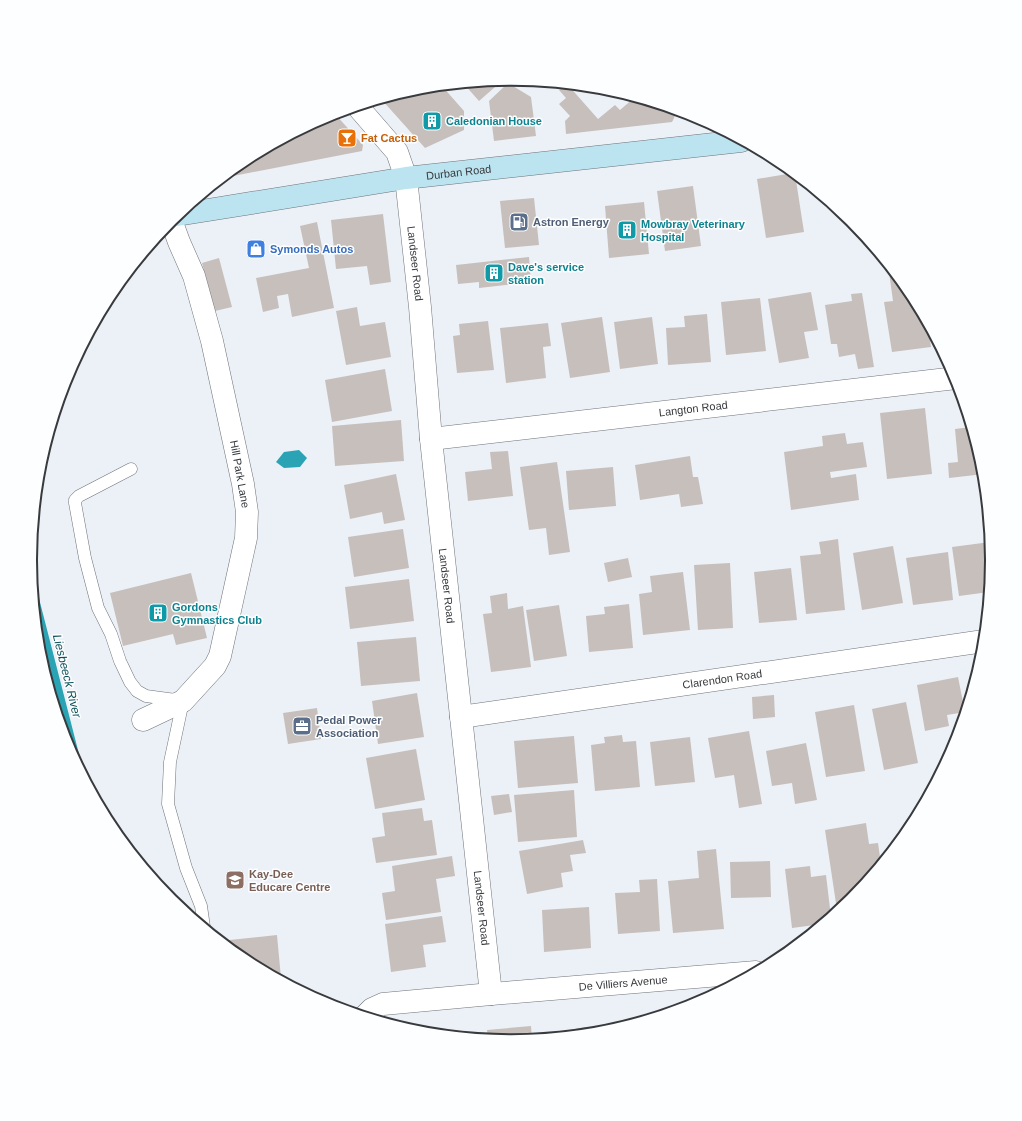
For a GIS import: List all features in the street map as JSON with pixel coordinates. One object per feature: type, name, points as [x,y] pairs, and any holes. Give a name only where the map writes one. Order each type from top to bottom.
[{"type":"main road","name":"Durban Road","points":[[188,213],[406,178],[733,142]]},
{"type":"street","name":"Landseer Road","points":[[362,111],[397,152],[406,178],[420,307],[431,439],[491,994]]},
{"type":"street","name":"Hill Park Lane","points":[[143,720],[183,701],[215,666],[220,656],[246,538],[247,512],[243,484],[212,341],[194,276],[174,227]]},
{"type":"street","name":"Langton Road","points":[[431,439],[949,379]]},
{"type":"street","name":"Clarendon Road","points":[[461,717],[978,642]]},
{"type":"street","name":"De Villiers Avenue","points":[[369,1012],[383,1004],[744,973]]},
{"type":"lane","points":[[131,469],[85,492],[75,500],[75,503],[85,558],[98,608],[111,634],[120,662],[130,682],[137,691],[146,696],[183,701],[170,762],[168,804],[186,868],[201,906],[203,921]]},
{"type":"water","points":[[299,450],[307,458],[300,467],[284,468],[276,462],[284,452]]},
{"type":"building","points":[[504,86],[513,86],[531,97],[536,136],[494,141],[489,101]]},
{"type":"building","points":[[495,87],[479,101],[469,89]]},
{"type":"building","points":[[559,90],[573,91],[598,119],[615,105],[620,110],[629,102],[675,116],[672,122],[566,134],[565,121],[570,116],[559,104],[566,98]]},
{"type":"building","name":"Caledonian House","points":[[447,91],[464,111],[464,130],[425,148],[385,104]]},
{"type":"building","points":[[340,119],[363,145],[362,151],[234,176],[274,150],[301,135]]},
{"type":"building","points":[[786,174],[796,181],[804,232],[766,238],[757,179]]},
{"type":"building","points":[[693,186],[701,246],[665,251],[657,191]]},
{"type":"building","points":[[534,198],[539,245],[505,248],[500,201]]},
{"type":"building","name":"Mowbray Veterinary Hospital","points":[[644,202],[649,254],[609,258],[605,206]]},
{"type":"building","points":[[383,214],[391,282],[370,285],[367,266],[336,269],[331,220]]},
{"type":"building","points":[[317,222],[334,308],[292,317],[288,294],[277,296],[279,308],[263,312],[256,278],[309,268],[300,226]]},
{"type":"building","name":"Dave's service station","points":[[529,257],[531,282],[479,288],[479,282],[458,284],[456,265]]},
{"type":"building","points":[[219,258],[232,307],[215,311],[202,263]]},
{"type":"building","points":[[889,275],[905,297],[921,324],[930,340],[931,347],[892,352],[884,302],[893,301]]},
{"type":"building","points":[[811,292],[818,330],[804,332],[809,358],[779,363],[768,299]]},
{"type":"building","points":[[862,293],[874,367],[858,369],[855,354],[839,357],[837,344],[831,344],[825,305],[852,301],[851,294]]},
{"type":"building","points":[[760,298],[766,351],[726,355],[721,302]]},
{"type":"building","points":[[357,307],[360,326],[385,322],[391,357],[346,365],[336,311]]},
{"type":"building","points":[[707,314],[711,362],[668,365],[666,328],[685,327],[684,316]]},
{"type":"building","points":[[602,317],[610,372],[570,378],[561,323]]},
{"type":"building","points":[[652,317],[658,364],[620,369],[614,322]]},
{"type":"building","points":[[488,321],[494,370],[457,373],[453,336],[460,335],[459,324]]},
{"type":"building","points":[[548,323],[551,346],[543,347],[546,378],[506,383],[500,328]]},
{"type":"building","points":[[385,369],[392,411],[332,422],[325,380]]},
{"type":"building","points":[[925,408],[932,474],[887,479],[880,413]]},
{"type":"building","points":[[401,420],[404,461],[335,466],[332,426]]},
{"type":"building","points":[[966,428],[977,475],[949,478],[948,463],[958,462],[955,429]]},
{"type":"building","points":[[845,433],[847,444],[863,442],[867,467],[830,472],[831,478],[856,474],[859,500],[791,510],[784,452],[823,446],[822,436]]},
{"type":"building","points":[[508,451],[513,496],[468,501],[465,472],[492,469],[490,452]]},
{"type":"building","points":[[690,456],[693,477],[698,477],[703,504],[681,507],[679,494],[640,500],[635,465]]},
{"type":"building","points":[[557,462],[570,552],[549,555],[546,528],[529,530],[520,467]]},
{"type":"building","points":[[613,467],[616,506],[569,510],[566,471]]},
{"type":"building","points":[[396,474],[405,520],[384,524],[382,512],[350,519],[344,485]]},
{"type":"building","points":[[403,529],[409,568],[354,577],[348,537]]},
{"type":"building","points":[[838,539],[845,610],[806,614],[800,556],[821,554],[819,542]]},
{"type":"building","points":[[984,543],[984,593],[959,596],[952,547]]},
{"type":"building","points":[[893,546],[903,603],[862,610],[853,553]]},
{"type":"building","points":[[948,552],[953,600],[913,605],[906,558]]},
{"type":"building","points":[[628,558],[632,577],[608,582],[604,563]]},
{"type":"building","points":[[730,563],[733,628],[698,630],[694,565]]},
{"type":"building","points":[[791,568],[797,620],[759,623],[754,572]]},
{"type":"building","points":[[683,572],[690,630],[643,635],[639,594],[652,592],[650,576]]},
{"type":"building","name":"Gordons Gymnastics Club","points":[[191,573],[207,638],[176,645],[173,634],[123,646],[110,593]]},
{"type":"building","points":[[409,579],[414,621],[350,629],[345,587]]},
{"type":"building","points":[[507,593],[508,609],[523,606],[531,667],[491,672],[483,614],[492,613],[490,596]]},
{"type":"building","points":[[629,604],[633,648],[589,652],[586,616],[605,614],[604,607]]},
{"type":"building","points":[[559,605],[567,656],[534,661],[526,610]]},
{"type":"building","points":[[416,637],[420,681],[361,686],[357,642]]},
{"type":"building","points":[[958,677],[963,703],[960,713],[947,715],[949,726],[925,731],[917,685]]},
{"type":"building","points":[[417,693],[424,737],[378,744],[372,701]]},
{"type":"building","points":[[774,695],[775,717],[753,719],[752,697]]},
{"type":"building","points":[[906,702],[918,763],[884,770],[872,709]]},
{"type":"building","points":[[854,705],[865,771],[826,777],[815,712]]},
{"type":"building","name":"Pedal Power Association","points":[[317,708],[321,739],[288,744],[283,713]]},
{"type":"building","points":[[749,731],[762,804],[739,808],[734,775],[715,778],[708,738]]},
{"type":"building","points":[[622,735],[623,742],[636,741],[640,787],[595,791],[591,745],[605,743],[604,737]]},
{"type":"building","points":[[574,736],[578,783],[518,788],[514,741]]},
{"type":"building","points":[[690,737],[695,782],[655,786],[650,742]]},
{"type":"building","points":[[806,743],[817,800],[795,804],[792,783],[772,786],[766,751]]},
{"type":"building","points":[[416,749],[425,800],[375,809],[366,758]]},
{"type":"building","points":[[574,790],[577,837],[518,842],[514,795]]},
{"type":"building","points":[[509,794],[512,812],[494,815],[491,796]]},
{"type":"building","points":[[422,808],[424,821],[432,820],[437,855],[376,863],[372,838],[385,836],[382,813]]},
{"type":"building","points":[[866,823],[869,844],[878,843],[880,857],[836,905],[825,830]]},
{"type":"building","points":[[583,840],[586,853],[570,855],[573,871],[561,873],[563,887],[527,894],[519,851]]},
{"type":"building","points":[[716,849],[724,929],[673,933],[668,881],[699,878],[697,851]]},
{"type":"building","points":[[452,856],[455,876],[436,879],[441,912],[386,920],[382,893],[395,891],[392,866]]},
{"type":"building","points":[[770,861],[771,897],[731,898],[730,862]]},
{"type":"building","points":[[810,866],[811,877],[826,875],[830,911],[814,925],[792,928],[785,869]]},
{"type":"building","points":[[657,879],[660,931],[618,934],[615,893],[640,892],[639,880]]},
{"type":"building","points":[[589,907],[591,948],[544,952],[542,910]]},
{"type":"building","points":[[442,916],[446,942],[423,945],[426,967],[391,972],[385,924]]},
{"type":"building","points":[[277,935],[281,975],[248,955],[227,940]]},
{"type":"building","points":[[531,1026],[532,1033],[487,1033],[487,1030]]},
{"type":"building","points":[[586,1027],[586,1028],[565,1031]]},
{"type":"waterway","name":"Liesbeeck River","points":[[41,619],[71,736]]},
{"type":"place","name":"Caledonian House","points":[[432,121]]},
{"type":"place","name":"Fat Cactus","points":[[347,138]]},
{"type":"place","name":"Astron Energy","points":[[519,222]]},
{"type":"place","name":"Mowbray Veterinary Hospital","points":[[627,230]]},
{"type":"place","name":"Symonds Autos","points":[[256,249]]},
{"type":"place","name":"Dave's service station","points":[[494,273]]},
{"type":"place","name":"Gordons Gymnastics Club","points":[[158,613]]},
{"type":"place","name":"Pedal Power Association","points":[[302,726]]},
{"type":"place","name":"Kay-Dee Educare Centre","points":[[235,880]]}]
